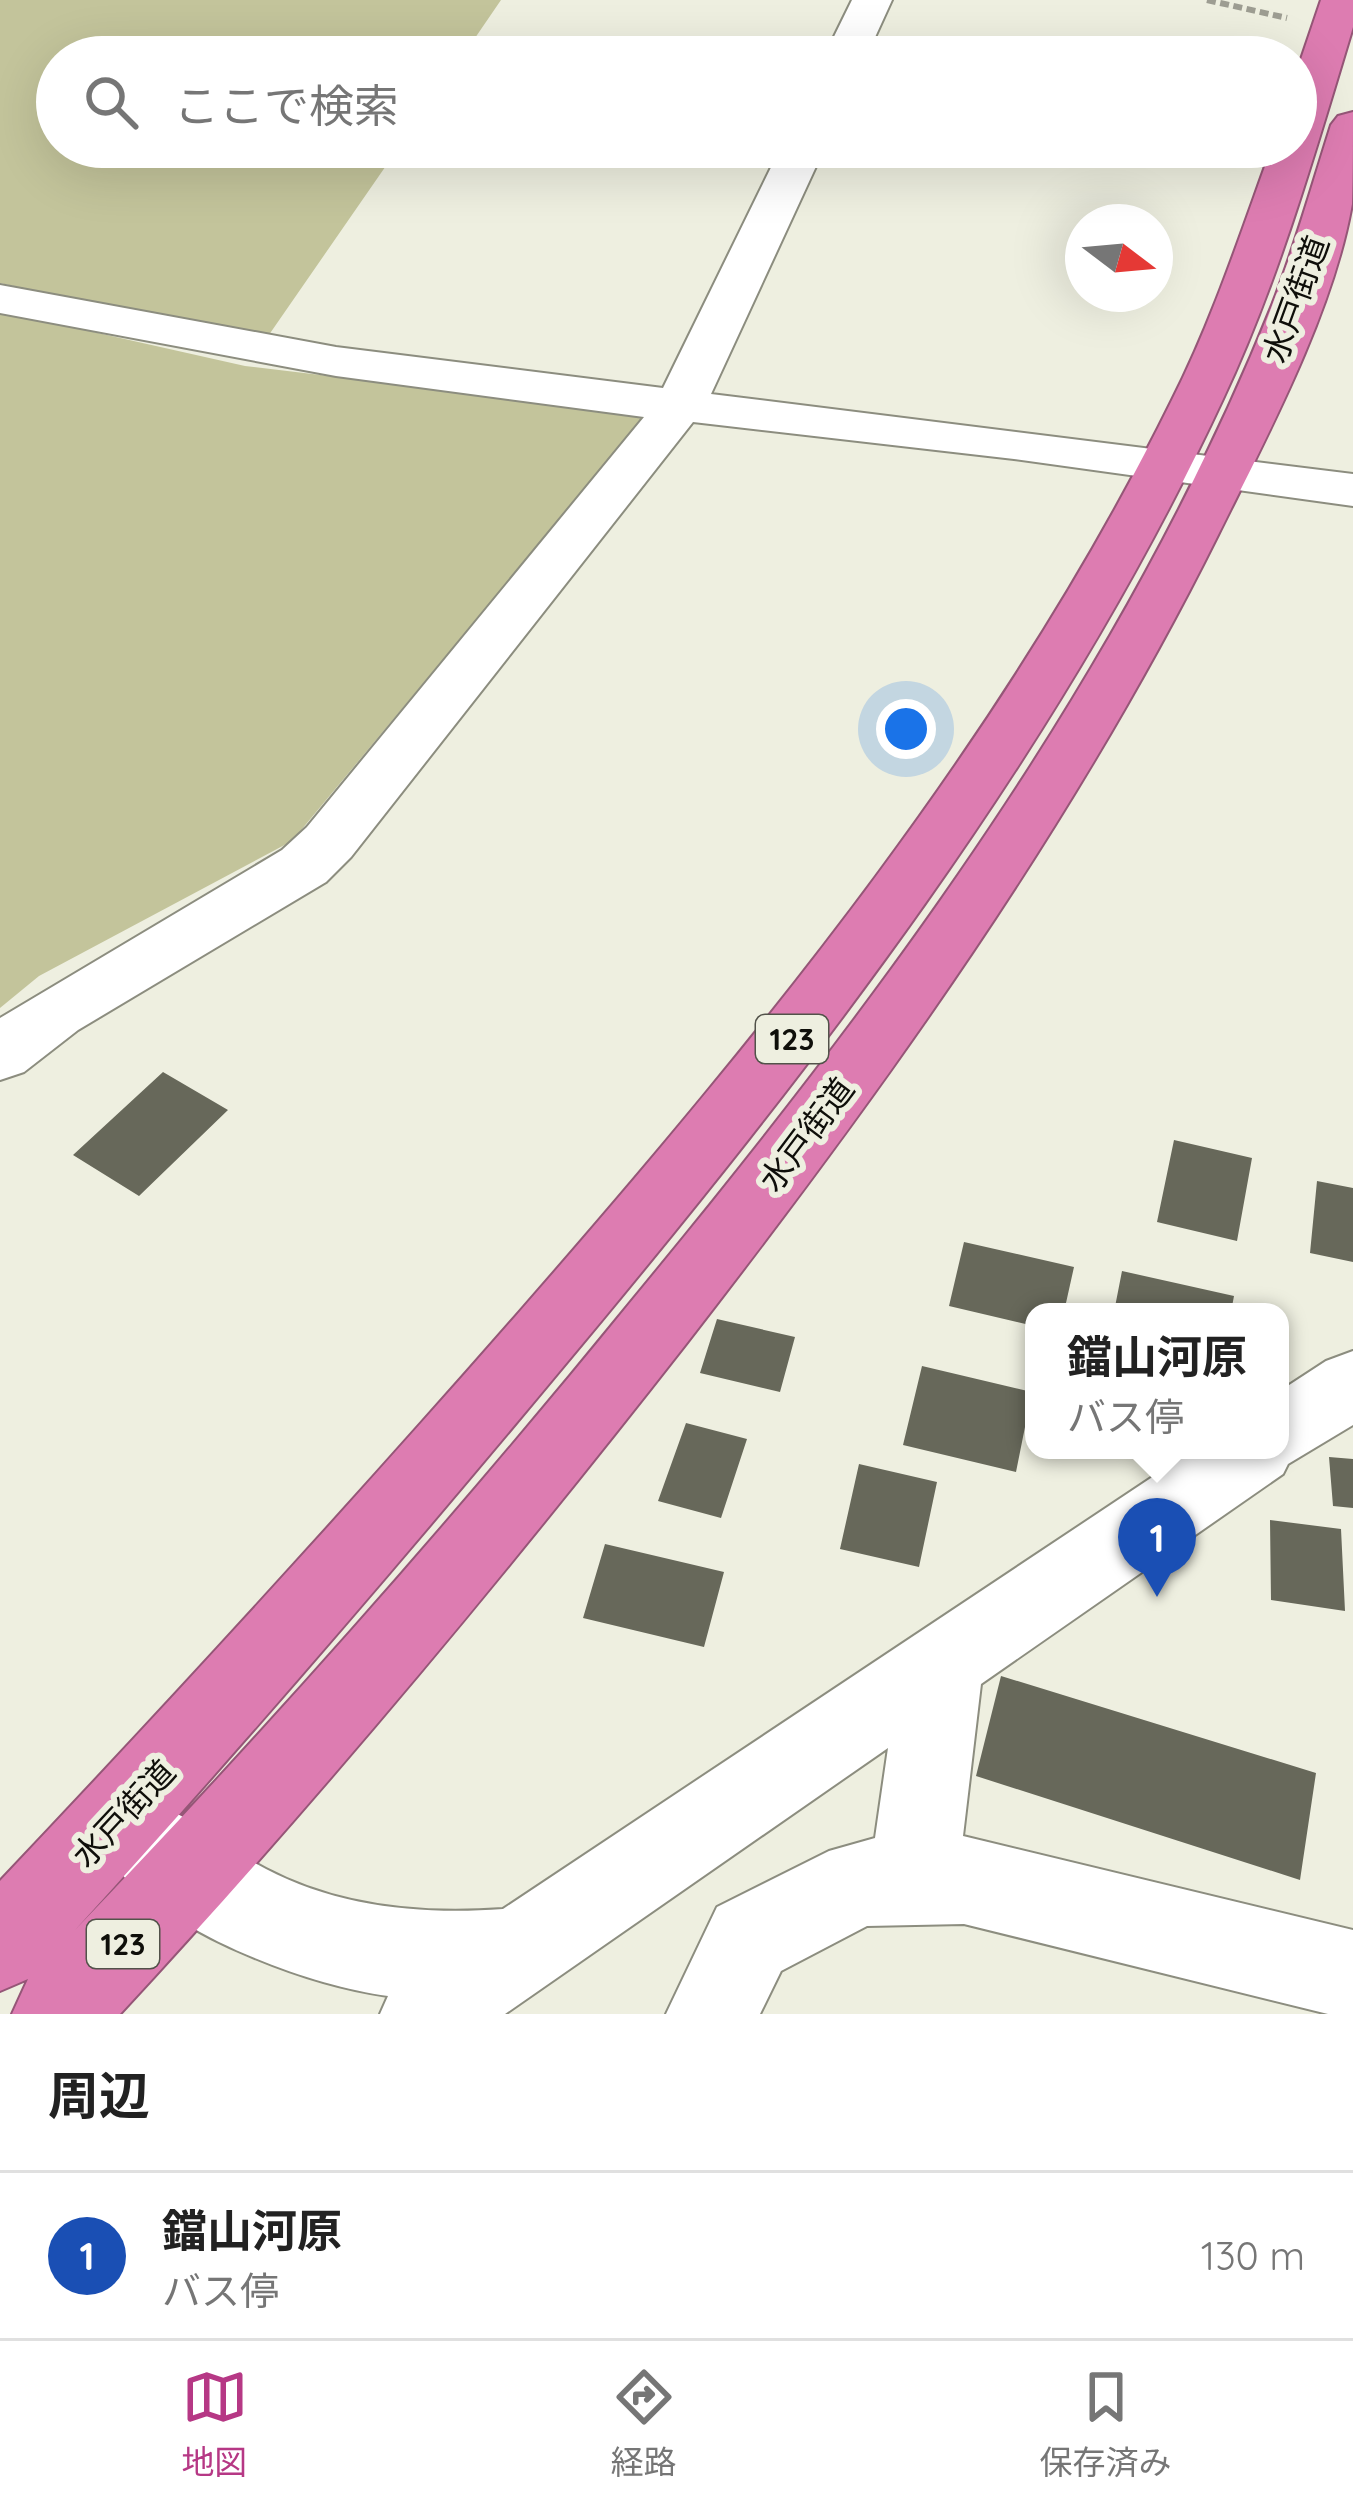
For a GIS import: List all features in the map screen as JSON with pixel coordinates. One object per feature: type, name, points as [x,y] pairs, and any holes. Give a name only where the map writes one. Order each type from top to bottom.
[{"type":"highway","name":"水戸街道","points":[[1317,76],[1337,14]]},
{"type":"highway","name":"水戸街道","points":[[0,1946],[266,1658],[759,1084],[910,879],[1047,673],[1196,465],[1296,307],[1353,125]]},
{"type":"highway","name":"水戸街道","points":[[58,2014],[188,1874],[551,1456],[852,1075],[998,869],[1137,641],[1287,168]]},
{"type":"street","points":[[855,36],[872,0]]},
{"type":"street","points":[[0,1054],[55,1012],[304,866],[680,405],[792,168]]},
{"type":"street","points":[[0,299],[285,357],[1196,465],[1353,490]]},
{"type":"street","points":[[1289,1427],[1353,1384]]},
{"type":"street","points":[[426,2014],[1243,1459]]},
{"type":"street","points":[[913,1882],[941,1663]]},
{"type":"street","points":[[120,1817],[188,1874],[278,1921],[356,1947],[454,1958],[519,1953]]},
{"type":"street","points":[[712,2014],[749,1939],[860,1882],[964,1880],[1353,1976]]},
{"type":"path","points":[[1207,0],[1337,14]]},
{"type":"green space","points":[[0,0],[501,0],[476,36],[36,36],[36,168],[384,168],[264,342],[0,283]]},
{"type":"green space","points":[[0,311],[245,366],[647,414],[292,841],[39,976],[0,1008]]},
{"type":"building","points":[[163,1072],[228,1110],[139,1196],[73,1155]]},
{"type":"building","points":[[1174,1140],[1252,1158],[1237,1241],[1157,1222]]},
{"type":"building","points":[[1317,1181],[1353,1188],[1353,1262],[1310,1253]]},
{"type":"building","points":[[964,1242],[1074,1267],[1066,1303],[1025,1303],[1025,1324],[949,1306]]},
{"type":"building","points":[[1122,1271],[1234,1296],[1233,1303],[1116,1303]]},
{"type":"building","points":[[717,1319],[795,1337],[780,1392],[700,1373]]},
{"type":"building","points":[[922,1366],[1025,1390],[1025,1427],[1016,1472],[903,1445]]},
{"type":"building","points":[[686,1423],[747,1439],[721,1518],[658,1501]]},
{"type":"building","points":[[1329,1457],[1353,1459],[1353,1508],[1333,1506]]},
{"type":"building","points":[[859,1464],[937,1482],[919,1567],[840,1549]]},
{"type":"building","points":[[1270,1520],[1341,1529],[1345,1611],[1271,1600]]},
{"type":"building","points":[[605,1544],[724,1572],[704,1647],[583,1618]]},
{"type":"building","points":[[1001,1676],[1316,1773],[1300,1880],[976,1776]]},
{"type":"place","name":"鐺山河原","points":[[1157,1597]]}]
